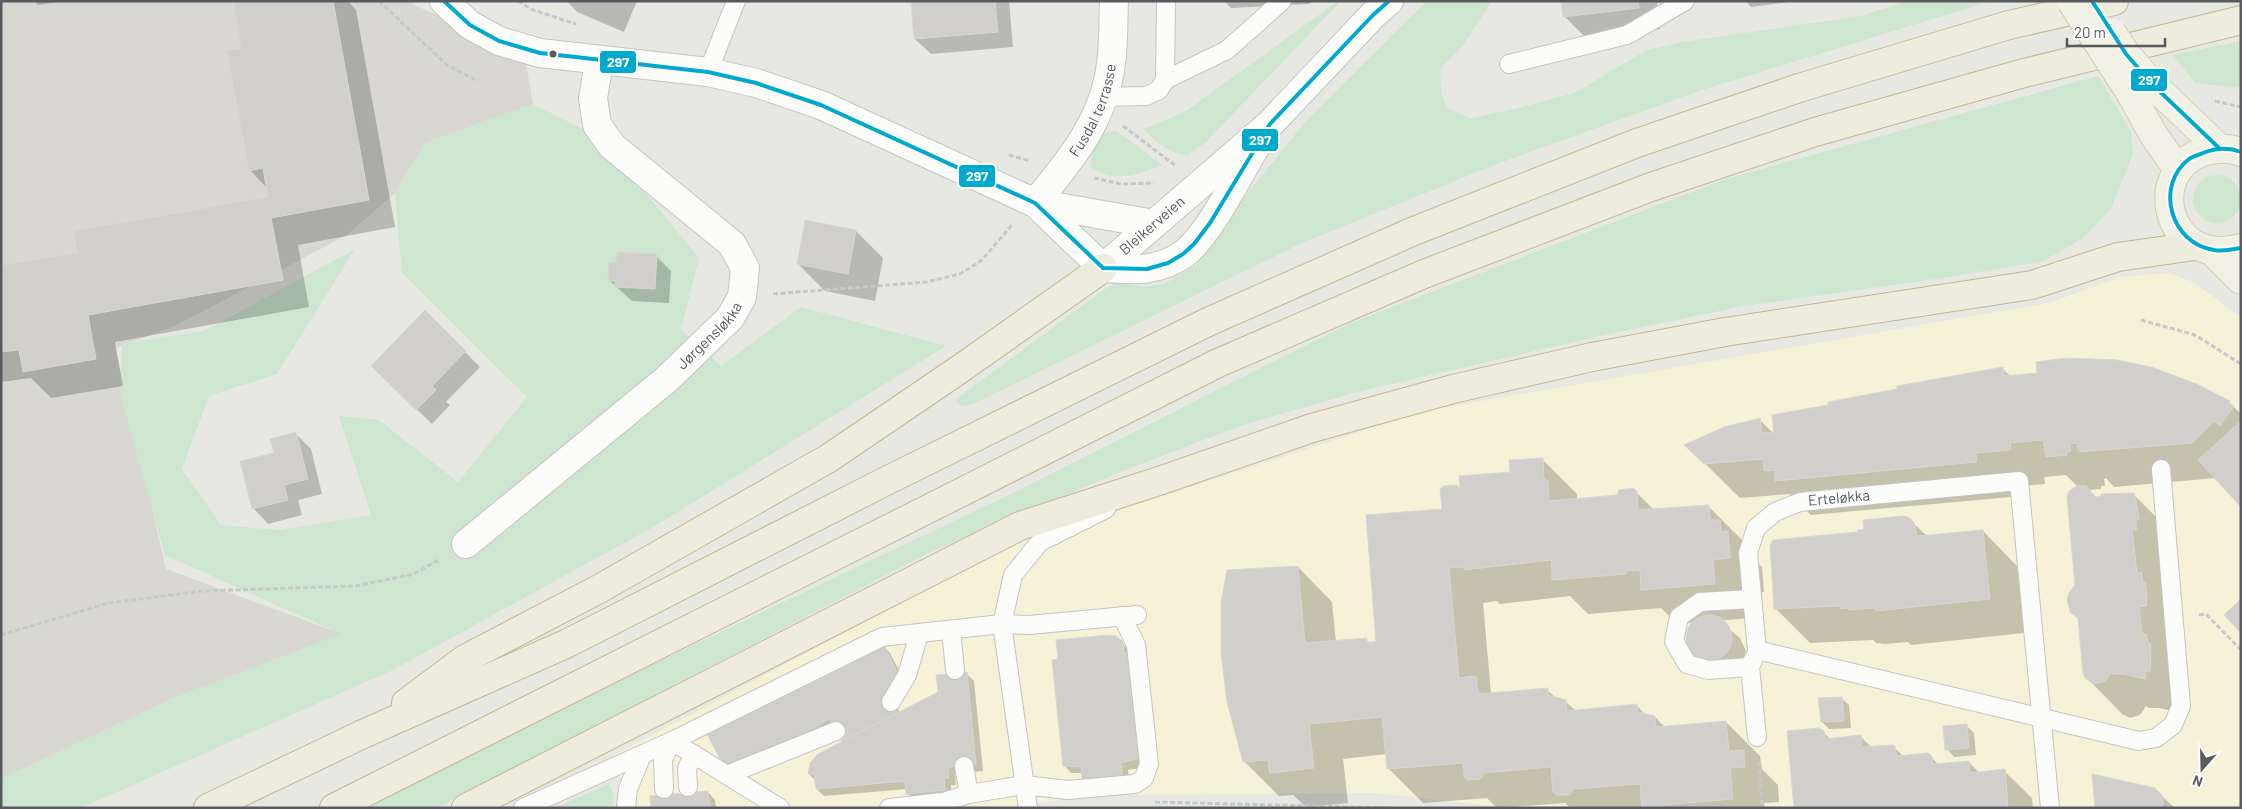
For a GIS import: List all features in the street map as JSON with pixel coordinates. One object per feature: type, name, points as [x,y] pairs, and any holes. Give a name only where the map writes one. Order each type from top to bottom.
[{"type":"highway","points":[[208,808],[364,734],[568,643],[886,481],[1210,321],[1414,231],[1637,142],[1799,88],[2009,25],[2114,1]]},
{"type":"highway","points":[[334,808],[1218,363],[1424,274],[1651,187],[1815,132],[2024,73],[2241,20]]},
{"type":"highway","points":[[466,808],[1020,526],[1162,480],[1312,428],[1453,389],[1592,357],[1725,332],[2032,285],[2118,257],[2204,249]]},
{"type":"highway","points":[[364,734],[465,659],[599,589],[829,458],[960,369],[1103,268]]},
{"type":"main road","points":[[2071,1],[2142,89],[2230,150]]},
{"type":"main road","points":[[2092,1],[2126,54],[2142,89],[2153,134],[2178,170]]},
{"type":"main road","points":[[2230,150],[2204,151],[2189,158],[2178,170],[2171,186],[2169,203],[2173,220],[2182,235],[2204,249],[2241,280]]},
{"type":"main road","points":[[2204,249],[2227,252],[2241,248]]},
{"type":"street","points":[[444,1],[470,25],[499,41],[540,54],[599,62],[708,72],[756,83],[821,105],[1035,203],[1154,224]]},
{"type":"street","name":"Fusdal terrasse","points":[[1035,203],[1063,170],[1084,140],[1101,104],[1111,64],[1114,1]]},
{"type":"street","name":"Bleikerveien","points":[[1103,268],[1270,124],[1373,15],[1389,1]]},
{"type":"street","name":"Jørgensløkka","points":[[466,544],[667,379],[730,318],[742,297],[745,268],[732,244],[612,146],[597,126],[593,98],[599,62]]},
{"type":"street","name":"Bleikerveien","points":[[1103,268],[1147,269],[1168,263],[1183,254],[1194,244],[1210,222],[1270,124]]},
{"type":"street","points":[[1035,203],[1103,268]]},
{"type":"lane","points":[[708,72],[736,1]]},
{"type":"lane","points":[[1101,104],[1146,96],[1159,90],[1165,80],[1166,1]]},
{"type":"lane","points":[[1165,80],[1227,50],[1282,1]]},
{"type":"lane","points":[[1509,64],[1627,35],[1684,1]]},
{"type":"lane","points":[[1756,737],[1750,667],[1757,650],[2139,741],[2156,738],[2173,725],[2180,706],[2161,469]]},
{"type":"lane","points":[[1028,808],[1002,624],[1013,576],[1040,542],[1162,480]]},
{"type":"lane","name":"Erteløkka","points":[[1757,650],[1748,553],[1756,528],[1775,512],[1800,502],[2020,481],[2050,808]]},
{"type":"lane","points":[[1750,667],[1708,670],[1687,664],[1674,641],[1679,617],[1700,602],[1752,599]]},
{"type":"lane","points":[[522,808],[672,741],[882,637],[1002,624],[1029,625],[1130,615],[1136,645],[1149,764],[1144,778],[1135,784],[1068,790],[1024,785],[969,794],[943,802],[889,808]]},
{"type":"lane","points":[[951,630],[955,670]]},
{"type":"lane","points":[[891,702],[907,675],[919,634]]},
{"type":"lane","points":[[727,776],[836,731]]},
{"type":"lane","points":[[672,741],[780,808]]},
{"type":"lane","points":[[664,789],[663,759],[672,741]]},
{"type":"lane","points":[[688,787],[687,768],[694,754]]},
{"type":"lane","points":[[626,808],[628,789],[642,755]]},
{"type":"lane","points":[[964,766],[969,794]]},
{"type":"path","points":[[378,1],[447,65],[478,80]]},
{"type":"path","points":[[518,1],[548,16],[578,24]]},
{"type":"path","points":[[1101,104],[1132,132],[1180,169]]},
{"type":"path","points":[[1000,152],[1121,184],[1159,183]]},
{"type":"path","points":[[742,297],[927,282],[960,274],[982,261],[1014,222],[1035,203]]},
{"type":"path","points":[[2141,320],[2195,335],[2241,364]]},
{"type":"path","points":[[1,635],[109,604],[202,592],[356,586],[414,574],[466,544]]},
{"type":"path","points":[[2173,617],[2206,614],[2241,650]]},
{"type":"path","points":[[1756,737],[1762,808]]},
{"type":"path","points":[[1150,802],[1394,808]]},
{"type":"shaded area","points":[[1,1],[410,1],[414,5],[524,52],[533,104],[425,143],[395,193],[347,235],[175,326],[115,348],[166,569],[342,634],[174,698],[1,779]]},
{"type":"shaded area","points":[[2169,273],[2193,282],[2241,317],[2241,808],[1508,808],[1375,793],[1089,795],[1006,808],[635,808],[611,757],[1006,547],[1423,411],[2049,303],[2120,277]]},
{"type":"green space","points":[[1338,1],[1341,1],[1206,142],[1187,155],[1169,150],[1144,129],[1186,111]]},
{"type":"green space","points":[[1427,1],[1492,1],[1464,44],[1442,67],[1440,78],[1442,94],[1447,108],[1470,118],[1511,110],[1574,93],[1647,50],[1682,42],[1861,16],[1908,1],[1991,1],[1699,91],[1497,164],[1302,243],[971,405],[961,406],[956,402],[960,396],[1116,281],[1142,287],[1164,284],[1197,265],[1243,199],[1306,121]]},
{"type":"green space","points":[[2241,41],[2241,88],[2195,83],[2173,55]]},
{"type":"green space","points":[[2098,76],[2131,132],[2133,154],[2111,209],[2083,238],[2044,261],[1936,279],[1744,306],[1604,335],[1357,392],[1240,426],[1115,474],[929,553],[437,808],[362,808],[538,719],[1019,490],[1348,324],[1726,179]]},
{"type":"green space","points":[[533,104],[601,138],[699,258],[681,330],[721,366],[801,307],[946,346],[657,525],[393,670],[81,808],[1,808],[1,779],[174,698],[341,634],[165,555],[120,393],[122,344],[204,331],[355,249],[277,374],[209,396],[182,469],[221,525],[278,530],[371,515],[339,416],[379,420],[458,482],[527,397],[402,273],[395,193],[425,143]]},
{"type":"green space","points":[[1110,131],[1117,131],[1162,165],[1126,176],[1100,173],[1091,168],[1094,146],[1100,137]]},
{"type":"green space","points":[[2212,175],[2222,175],[2234,182],[2241,194],[2241,204],[2234,216],[2222,223],[2212,223],[2204,219],[2197,212],[2193,204],[2193,194],[2197,186],[2204,179]]},
{"type":"green space","points":[[609,784],[614,795],[612,808],[554,808]]},
{"type":"building","points":[[233,1],[333,1],[369,200],[271,218],[283,280],[88,315],[96,359],[23,372],[19,350],[1,352],[1,265],[77,253],[74,231],[268,197],[263,168],[249,171],[227,51],[241,48]]},
{"type":"building","points":[[911,1],[995,1],[998,32],[914,39]]},
{"type":"building","points":[[1561,1],[1638,1],[1639,8],[1563,17]]},
{"type":"building","points":[[805,220],[856,230],[848,274],[797,264]]},
{"type":"building","points":[[617,252],[657,254],[655,289],[615,287],[615,281],[608,281],[609,262],[616,262]]},
{"type":"building","points":[[425,310],[466,351],[432,386],[436,390],[416,410],[371,366]]},
{"type":"building","points":[[2068,358],[2117,360],[2151,367],[2197,384],[2230,401],[2229,403],[2234,406],[2220,426],[2214,421],[2192,443],[2078,452],[2077,443],[2070,444],[2071,451],[2067,452],[2067,455],[2046,457],[2043,440],[2010,443],[2011,450],[1976,453],[1977,462],[1775,481],[1775,470],[1764,471],[1763,459],[1704,464],[1684,445],[1724,427],[1760,418],[1762,433],[1774,432],[1772,415],[1828,405],[1828,402],[1897,389],[1897,386],[2003,367],[2004,376],[2037,373],[2036,362]]},
{"type":"building","points":[[2241,421],[2241,507],[2198,460]]},
{"type":"building","points":[[296,432],[308,479],[284,485],[288,500],[252,509],[240,461],[274,453],[270,439]]},
{"type":"building","points":[[1543,458],[1544,478],[1548,481],[1549,501],[1617,495],[1619,490],[1633,488],[1637,491],[1638,510],[1709,505],[1710,520],[1720,520],[1721,532],[1728,531],[1730,558],[1713,560],[1715,584],[1641,590],[1640,570],[1626,571],[1626,574],[1552,580],[1551,560],[1464,570],[1464,567],[1449,568],[1459,678],[1476,676],[1478,694],[1548,688],[1548,695],[1566,700],[1567,711],[1637,704],[1638,712],[1655,716],[1656,727],[1726,721],[1729,751],[1744,750],[1745,767],[1730,768],[1733,799],[1663,805],[1662,808],[1642,808],[1640,784],[1573,789],[1570,795],[1557,795],[1553,792],[1551,767],[1484,773],[1481,779],[1468,780],[1464,777],[1463,763],[1387,769],[1382,717],[1309,724],[1314,768],[1270,773],[1268,760],[1243,762],[1227,702],[1221,652],[1221,603],[1227,570],[1298,566],[1305,643],[1367,638],[1367,642],[1376,642],[1366,515],[1442,509],[1440,490],[1443,486],[1457,485],[1460,488],[1459,476],[1510,472],[1509,460]]},
{"type":"building","points":[[2077,486],[2086,486],[2096,497],[2101,496],[2101,494],[2134,493],[2139,519],[2136,520],[2137,529],[2132,530],[2137,573],[2141,572],[2143,582],[2145,582],[2147,597],[2146,606],[2139,607],[2142,634],[2146,634],[2148,643],[2150,643],[2151,653],[2150,671],[2145,671],[2146,679],[2113,674],[2112,672],[2105,681],[2094,684],[2086,679],[2083,674],[2078,618],[2070,612],[2067,599],[2075,585],[2067,497],[2069,491]]},
{"type":"building","points":[[1908,517],[1914,522],[1917,536],[1983,530],[1990,599],[1876,611],[1875,608],[1840,609],[1840,606],[1774,609],[1770,545],[1773,540],[1857,532],[1864,529],[1863,520]]},
{"type":"building","points":[[2241,599],[2241,633],[2224,615]]},
{"type":"building","points":[[1709,615],[1722,619],[1728,625],[1732,638],[1728,651],[1722,657],[1709,661],[1696,657],[1690,651],[1686,638],[1690,625],[1696,619]]},
{"type":"building","points":[[1116,636],[1123,642],[1124,653],[1129,652],[1139,758],[1121,763],[1123,781],[1082,785],[1081,767],[1063,766],[1052,660],[1058,659],[1056,640]]},
{"type":"building","points":[[883,644],[903,683],[886,692],[897,713],[841,741],[830,719],[727,772],[707,734]]},
{"type":"building","points":[[967,672],[976,764],[948,767],[949,778],[944,778],[945,790],[906,794],[905,781],[816,789],[814,774],[808,774],[810,763],[818,754],[938,692],[936,675]]},
{"type":"building","points":[[1842,697],[1844,721],[1821,722],[1818,698]]},
{"type":"building","points":[[1967,724],[1969,748],[1945,750],[1943,726]]},
{"type":"building","points":[[1819,728],[1824,731],[1825,739],[1861,735],[1862,747],[1895,746],[1897,756],[1928,753],[1932,756],[1933,764],[1969,761],[1970,773],[2005,769],[2008,808],[1794,808],[1787,731]]},
{"type":"building","points":[[2092,774],[2155,788],[2162,795],[2163,805],[2161,808],[2095,808]]},
{"type":"building","points":[[708,791],[710,808],[651,808],[650,796]]},
{"type":"transit line","name":"297","points":[[444,1],[470,25],[499,41],[540,53],[708,72],[756,83],[821,105],[1035,203],[1103,268],[1147,269],[1168,263],[1183,254],[1194,244],[1210,223],[1270,124],[1373,15],[1389,1]]},
{"type":"transit line","name":"297","points":[[2092,1],[2126,54],[2153,85],[2219,148]]},
{"type":"transit line","name":"297","points":[[2241,152],[2231,149],[2217,149],[2189,159],[2178,170],[2172,184],[2170,198],[2172,212],[2178,226],[2187,237],[2199,245],[2214,250],[2224,251],[2241,248]]}]
